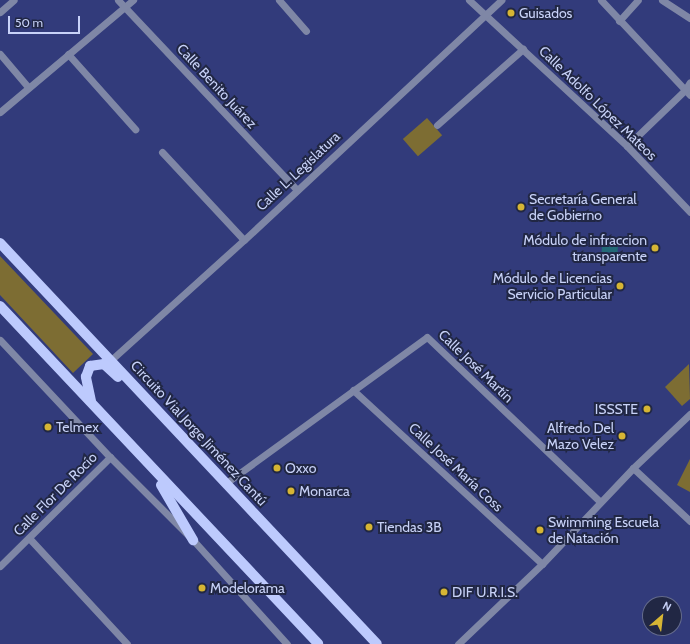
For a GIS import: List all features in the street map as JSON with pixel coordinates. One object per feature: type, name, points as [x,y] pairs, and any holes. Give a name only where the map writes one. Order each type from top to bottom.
[{"type":"main road","name":"Circuito Vial Jorge Jiménez Cantú","points":[[0,243],[377,644]]},
{"type":"main road","points":[[0,306],[91,402],[152,470],[318,644]]},
{"type":"main road","points":[[91,402],[87,387],[87,372],[96,364],[104,364],[170,432],[188,442]]},
{"type":"main road","points":[[152,470],[193,540]]},
{"type":"street","points":[[0,12],[14,0]]},
{"type":"street","name":"Calle Benito Juárez","points":[[118,0],[297,190]]},
{"type":"street","points":[[0,112],[133,0]]},
{"type":"street","points":[[278,0],[306,31]]},
{"type":"street","name":"Calle Adolfo López Mateos","points":[[469,0],[523,48],[627,146],[690,212]]},
{"type":"street","name":"Calle L. Legislatura","points":[[111,360],[244,240],[501,0]]},
{"type":"street","points":[[601,0],[619,21],[688,93]]},
{"type":"street","points":[[619,21],[638,0]]},
{"type":"street","points":[[662,0],[690,18]]},
{"type":"street","points":[[437,125],[523,48]]},
{"type":"street","points":[[0,54],[28,87]]},
{"type":"street","points":[[68,54],[135,129]]},
{"type":"street","points":[[627,146],[688,93],[690,82]]},
{"type":"street","points":[[162,152],[244,240]]},
{"type":"street","name":"Calle José Martín","points":[[226,483],[427,337],[600,502]]},
{"type":"street","points":[[0,340],[110,458],[193,540],[287,644]]},
{"type":"street","name":"Calle José María Coss","points":[[353,390],[542,564]]},
{"type":"street","points":[[458,644],[542,564],[633,468],[690,414]]},
{"type":"street","name":"Calle Flor De Rocío","points":[[0,566],[110,458]]},
{"type":"street","points":[[633,468],[690,521]]},
{"type":"street","points":[[29,538],[127,644]]},
{"type":"shaded area","points":[[427,118],[442,135],[418,156],[403,139]]},
{"type":"shaded area","points":[[602,246],[618,247],[618,253],[602,252]]},
{"type":"shaded area","points":[[0,256],[93,354],[73,373],[0,295]]},
{"type":"shaded area","points":[[689,364],[690,399],[682,406],[665,387]]},
{"type":"shaded area","points":[[690,459],[690,492],[677,485]]},
{"type":"place","name":"Guisados","points":[[511,13]]},
{"type":"place","name":"Secretaría General de Gobierno","points":[[521,207]]},
{"type":"place","name":"Módulo de infraccion transparente","points":[[655,248]]},
{"type":"place","name":"Módulo de Licencias Servicio Particular","points":[[620,286]]},
{"type":"place","name":"ISSSTE","points":[[647,409]]},
{"type":"place","name":"Telmex","points":[[48,427]]},
{"type":"place","name":"Alfredo Del Mazo Velez","points":[[622,436]]},
{"type":"place","name":"Oxxo","points":[[277,468]]},
{"type":"place","name":"Monarca","points":[[291,491]]},
{"type":"place","name":"Tiendas 3B","points":[[369,527]]},
{"type":"place","name":"Swimming Escuela de Natación","points":[[540,530]]},
{"type":"place","name":"Modelorama","points":[[202,588]]},
{"type":"place","name":"DIF U.R.I.S.","points":[[444,592]]}]
